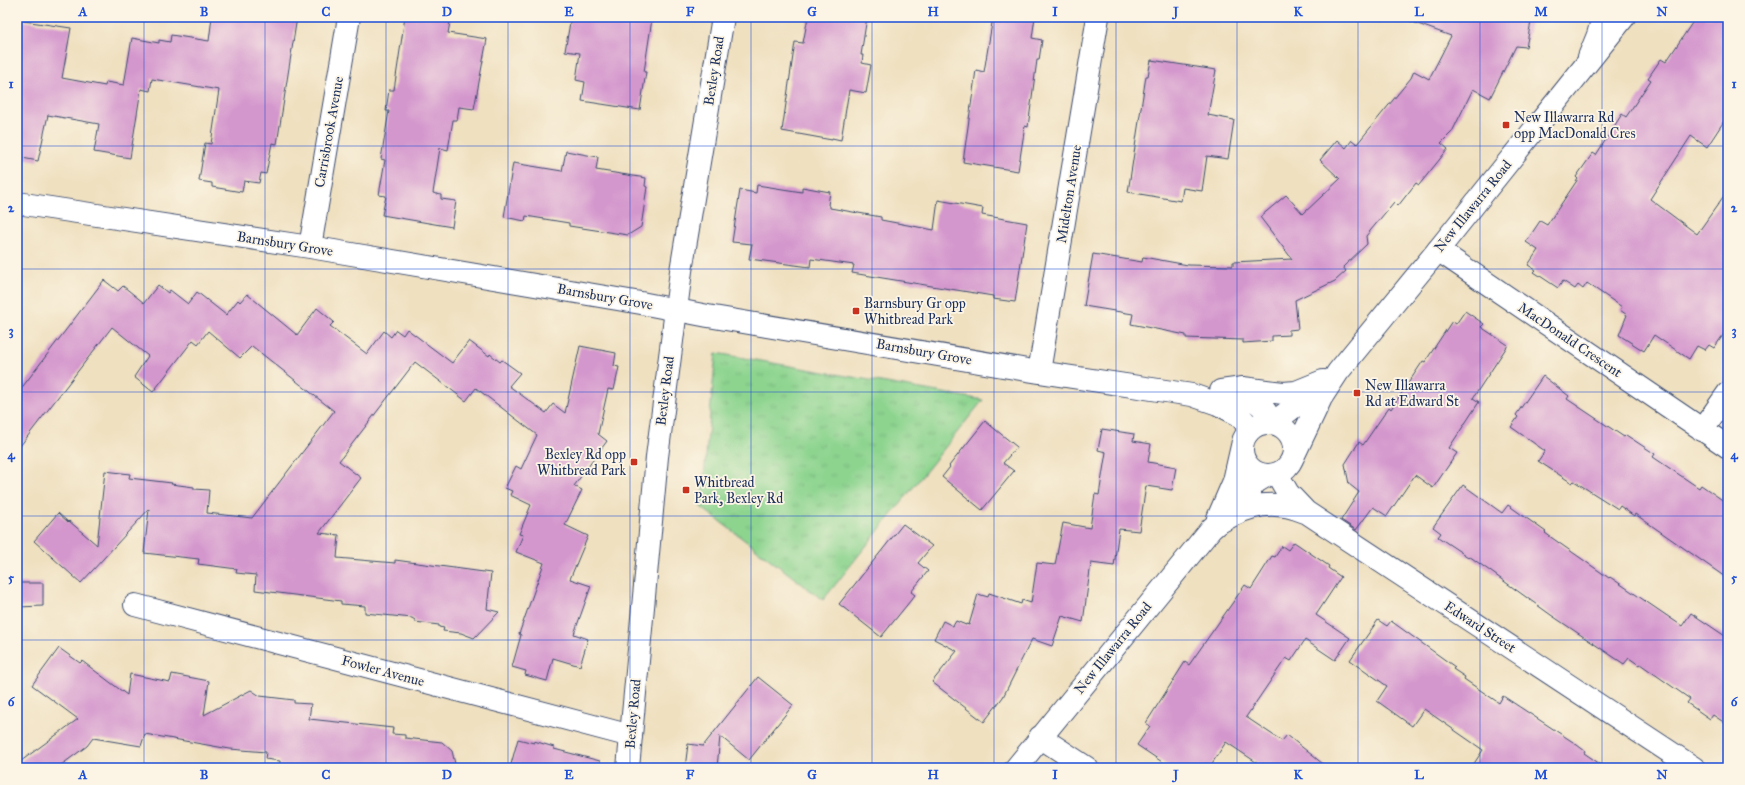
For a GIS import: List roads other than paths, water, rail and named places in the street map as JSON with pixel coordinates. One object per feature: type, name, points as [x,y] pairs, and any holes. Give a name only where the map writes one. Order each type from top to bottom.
[{"type":"street","name":"Carrisbrook Avenue","points":[[310,247],[349,17]]},
{"type":"street","name":"Bexley Road","points":[[628,768],[657,457],[676,310],[723,17]]},
{"type":"street","name":"Midelton Avenue","points":[[1039,372],[1098,17]]},
{"type":"street","name":"New Illawarra Road","points":[[1293,457],[1321,398],[1338,372],[1438,250],[1586,64],[1618,18]]},
{"type":"street","name":"Barnsbury Grove","points":[[17,202],[310,247],[1039,372],[1192,395],[1218,404],[1239,415],[1246,423],[1245,438]]},
{"type":"street","name":"MacDonald Crescent","points":[[1438,250],[1728,447]]},
{"type":"street","name":"New Illawarra Road","points":[[1271,422],[1338,372]]},
{"type":"street","points":[[1221,391],[1243,388],[1283,393],[1296,392],[1318,384],[1338,372]]},
{"type":"street","name":"Barnsbury Grove","points":[[1192,395],[1221,391],[1235,392],[1256,401],[1262,406],[1271,422]]},
{"type":"street","points":[[1702,430],[1728,393]]},
{"type":"street","points":[[1271,422],[1282,427],[1290,435],[1294,448],[1293,457],[1289,466],[1272,475],[1258,474],[1247,465],[1243,456],[1245,438],[1260,424],[1271,422]]},
{"type":"street","name":"New Illawarra Road","points":[[1016,768],[1211,529],[1219,517],[1234,481],[1245,438]]},
{"type":"street","name":"New Illawarra Road","points":[[1211,529],[1237,506],[1256,482],[1272,475]]},
{"type":"street","name":"Edward Street","points":[[1272,475],[1306,512],[1694,768]]},
{"type":"street","points":[[1211,529],[1236,513],[1259,506],[1277,504],[1306,512]]},
{"type":"street","name":"Fowler Avenue","points":[[135,605],[631,736]]},
{"type":"street","points":[[1040,737],[1086,768]]},
{"type":"place","name":"New Illawarra Rd opp MacDonald Cres","points":[[1506,125]]},
{"type":"place","name":"Barnsbury Gr opp Whitbread Park","points":[[856,311]]},
{"type":"place","name":"New Illawarra Rd at Edward St","points":[[1357,393]]},
{"type":"place","name":"Bexley Rd opp Whitbread Park","points":[[634,462]]},
{"type":"place","name":"Whitbread Park, Bexley Rd","points":[[686,490]]}]
